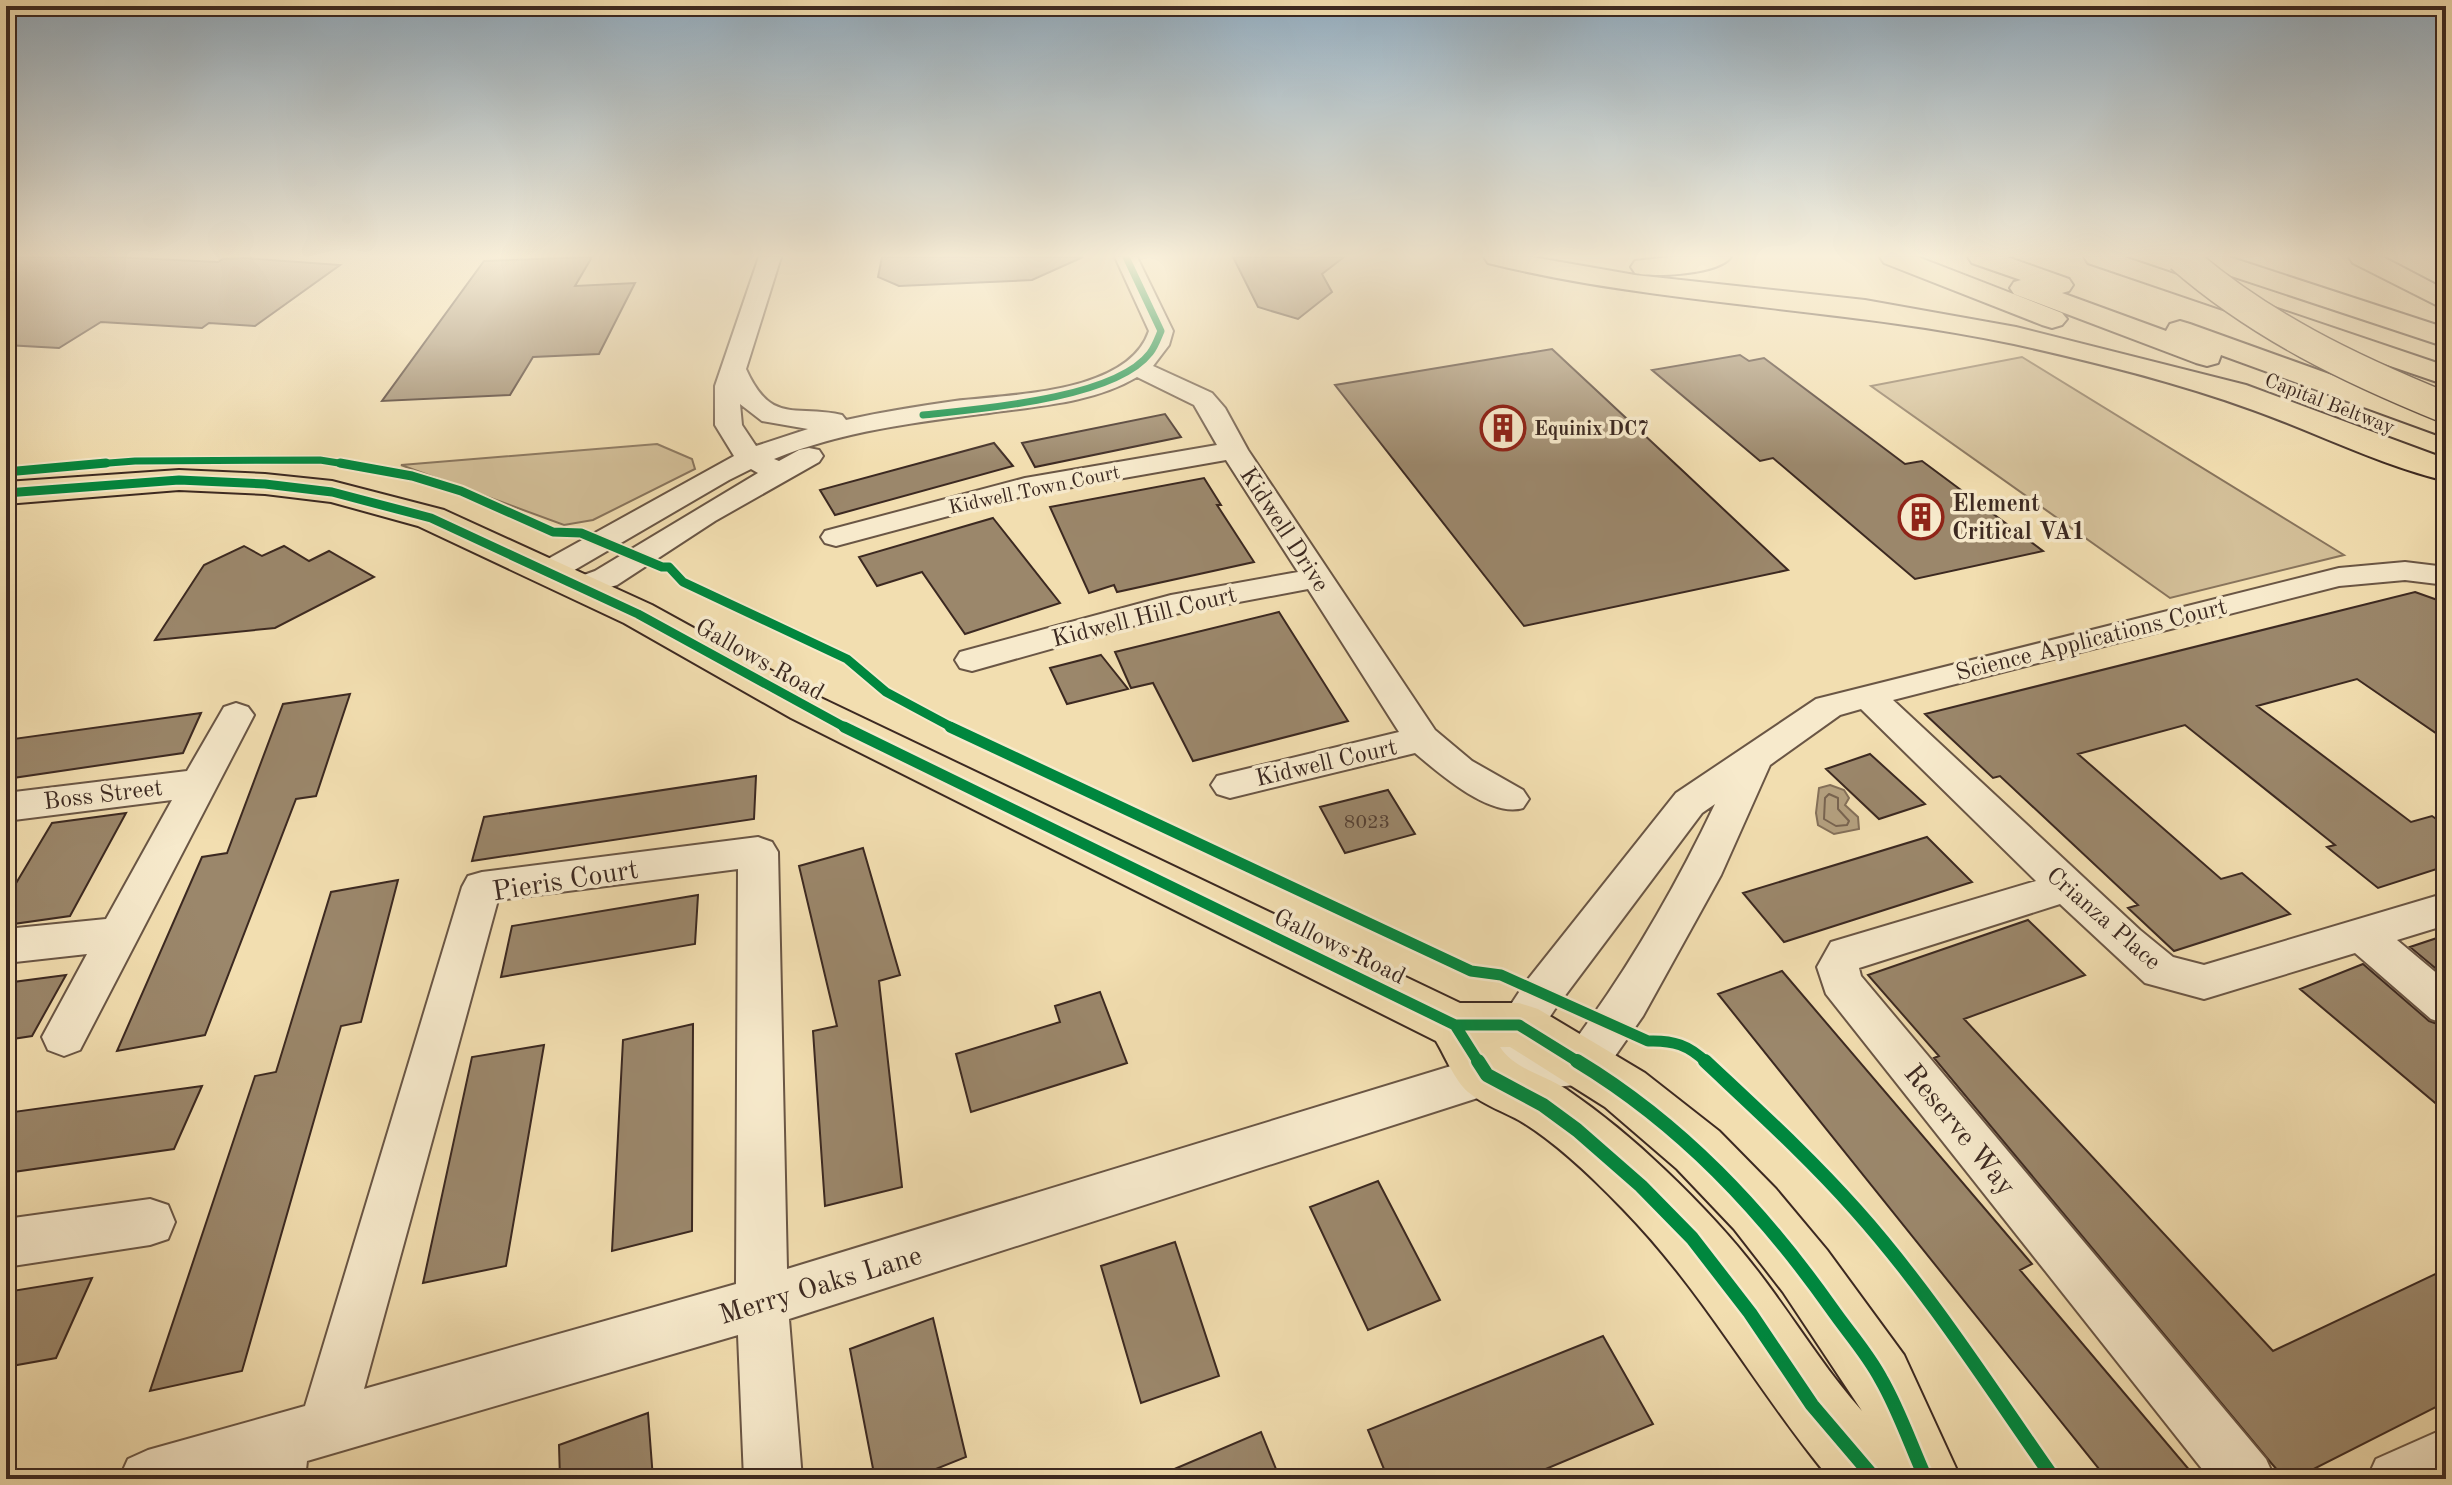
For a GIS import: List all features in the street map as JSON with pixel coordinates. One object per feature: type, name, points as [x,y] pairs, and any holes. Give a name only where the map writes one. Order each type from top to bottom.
[{"type":"main road","points":[[1984,326],[2122,360],[2262,402]]},
{"type":"main road","points":[[2070,326],[2446,471]]},
{"type":"main road","name":"Capital Beltway","points":[[2127,326],[2446,447]]},
{"type":"main road","points":[[2171,326],[2446,427]]},
{"type":"main road","points":[[2272,326],[2353,369],[2446,408]]},
{"type":"main road","points":[[2297,326],[2371,364],[2446,395]]},
{"type":"main road","points":[[2301,326],[2446,376]]},
{"type":"main road","points":[[2344,326],[2446,361]]},
{"type":"main road","points":[[2411,326],[2446,338]]},
{"type":"main road","name":"Gallows Road","points":[[6,493],[179,480],[312,489],[395,506],[431,518],[638,614],[806,708],[1455,1025],[1519,1025]]},
{"type":"main road","points":[[1455,1025],[1487,1075],[1543,1105],[1577,1130],[1641,1186],[1692,1238],[1750,1313],[1812,1405],[1875,1479]]},
{"type":"main road","points":[[1519,1025],[1648,1109],[1698,1150],[1746,1198],[1805,1271],[1881,1378],[1926,1479]]},
{"type":"street","points":[[747,326],[725,406],[727,422],[741,450],[765,465]]},
{"type":"street","points":[[1062,395],[1093,388],[1135,367],[1160,342],[1159,326]]},
{"type":"street","points":[[1135,367],[1203,399]]},
{"type":"street","points":[[733,368],[752,405],[766,414],[783,419],[817,421],[923,415],[1062,395],[1146,388],[1203,399]]},
{"type":"street","name":"Kidwell Drive","points":[[1203,399],[1212,408],[1234,450],[1422,739],[1459,770],[1510,799]]},
{"type":"street","points":[[564,580],[606,578],[765,465],[923,415]]},
{"type":"street","name":"Kidwell Town Court","points":[[836,537],[1025,487],[1234,450]]},
{"type":"street","name":"Science Applications Court","points":[[1487,1075],[1519,1025],[1689,803],[1754,759],[1780,737],[1828,707],[2339,577],[2405,571],[2446,576]]},
{"type":"street","name":"Kidwell Hill Court","points":[[972,660],[1171,605],[1317,578]]},
{"type":"street","name":"Crianza Place","points":[[1867,695],[2067,887],[2160,971],[2204,982],[2446,909]]},
{"type":"street","name":"Boss Street","points":[[64,1037],[236,715]]},
{"type":"street","name":"Kidwell Court","points":[[1230,785],[1422,739]]},
{"type":"street","name":"Science Applications Court","points":[[1583,1065],[1628,1003],[1701,875],[1754,759]]},
{"type":"street","name":"Boss Street","points":[[6,807],[200,783]]},
{"type":"street","name":"Pieris Court","points":[[295,1449],[482,887],[758,852],[762,1302]]},
{"type":"street","name":"Reserve Way","points":[[2067,887],[1846,954],[1838,967],[1841,982],[2246,1479]]},
{"type":"street","points":[[6,946],[118,934]]},
{"type":"street","points":[[2362,935],[2446,1006]]},
{"type":"street","points":[[1487,1075],[1583,1065]]},
{"type":"street","name":"Merry Oaks Lane","points":[[148,1479],[295,1449],[1487,1075]]},
{"type":"street","points":[[6,1243],[150,1222]]},
{"type":"street","points":[[762,1302],[773,1479]]},
{"type":"street","points":[[2396,1479],[2446,1456]]},
{"type":"shaded area","points":[[2022,357],[2344,555],[2170,598],[1871,386]]},
{"type":"shaded area","points":[[657,444],[692,459],[695,469],[593,520],[564,525],[401,465]]},
{"type":"water","points":[[1830,785],[1844,790],[1849,798],[1845,805],[1858,817],[1859,829],[1834,834],[1818,825],[1819,788]]},
{"type":"building","points":[[6,326],[94,326],[59,348],[6,345]]},
{"type":"building","points":[[436,326],[613,326],[599,354],[533,357],[510,395],[382,401]]},
{"type":"building","name":"Equinix DC7","points":[[1552,349],[1788,570],[1524,626],[1335,385]]},
{"type":"building","points":[[1740,355],[1749,361],[1764,358],[1905,464],[1922,461],[2043,551],[1915,579],[1773,458],[1760,461],[1652,370]]},
{"type":"building","points":[[1165,414],[1181,437],[1035,467],[1022,443]]},
{"type":"building","points":[[994,443],[1013,466],[835,515],[820,490]]},
{"type":"building","points":[[1204,478],[1221,505],[1217,505],[1254,562],[1117,592],[1114,585],[1089,593],[1050,507]]},
{"type":"building","points":[[993,518],[1060,603],[965,634],[922,572],[877,586],[859,557]]},
{"type":"building","points":[[244,546],[262,556],[284,546],[309,561],[329,551],[374,577],[275,628],[155,640],[204,565]]},
{"type":"building","points":[[2415,592],[2446,603],[2446,740],[2357,679],[2257,706],[2411,822],[2432,816],[2446,826],[2446,866],[2378,888],[2327,847],[2335,845],[2185,725],[2078,754],[2221,879],[2242,873],[2290,914],[2174,951],[2128,908],[2138,905],[2000,776],[1993,778],[1925,714]]},
{"type":"building","points":[[1279,612],[1348,721],[1193,761],[1153,683],[1131,688],[1115,652]]},
{"type":"building","points":[[1101,655],[1128,689],[1067,704],[1050,668]]},
{"type":"building","points":[[350,694],[316,796],[296,799],[205,1035],[117,1051],[202,857],[227,853],[283,704]]},
{"type":"building","points":[[201,713],[183,753],[6,779],[6,740]]},
{"type":"building","points":[[1870,754],[1925,804],[1879,819],[1826,769]]},
{"type":"building","points":[[756,776],[754,819],[472,861],[484,817]]},
{"type":"building","points":[[1388,790],[1415,834],[1345,853],[1320,807]]},
{"type":"building","points":[[126,813],[70,916],[6,925],[6,900],[52,823]]},
{"type":"building","points":[[1927,837],[1972,882],[1784,942],[1743,893]]},
{"type":"building","points":[[863,848],[900,975],[879,981],[902,1187],[825,1206],[813,1031],[837,1026],[799,866]]},
{"type":"building","points":[[398,880],[361,1022],[341,1026],[242,1371],[150,1391],[255,1076],[276,1072],[331,892]]},
{"type":"building","points":[[698,895],[695,944],[501,977],[512,926]]},
{"type":"building","points":[[2028,920],[2085,975],[1964,1019],[2273,1351],[2446,1269],[2446,1402],[2294,1479],[2285,1479],[1934,1058],[1939,1056],[1868,975]]},
{"type":"building","points":[[2446,935],[2446,977],[2410,947]]},
{"type":"building","points":[[2363,964],[2429,1021],[2446,1027],[2446,1112],[2300,989]]},
{"type":"building","points":[[1782,971],[2032,1264],[2020,1270],[2197,1479],[2107,1479],[1718,994]]},
{"type":"building","points":[[66,975],[32,1036],[6,1040],[6,983]]},
{"type":"building","points":[[1100,992],[1127,1063],[971,1112],[956,1054],[1060,1022],[1055,1006]]},
{"type":"building","points":[[693,1024],[692,1231],[612,1251],[623,1040]]},
{"type":"building","points":[[544,1045],[506,1266],[423,1283],[472,1057]]},
{"type":"building","points":[[202,1086],[174,1149],[6,1173],[6,1113]]},
{"type":"building","points":[[1378,1181],[1440,1300],[1368,1330],[1310,1207]]},
{"type":"building","points":[[1175,1242],[1219,1376],[1141,1403],[1101,1266]]},
{"type":"building","points":[[92,1278],[56,1358],[6,1367],[6,1292]]},
{"type":"building","points":[[933,1318],[966,1457],[911,1479],[875,1479],[850,1349]]},
{"type":"building","points":[[1603,1336],[1653,1424],[1522,1479],[1388,1479],[1368,1430]]},
{"type":"building","points":[[648,1413],[653,1479],[560,1479],[559,1445]]},
{"type":"building","points":[[1261,1432],[1280,1479],[1151,1479]]},
{"type":"cycle path","points":[[923,415],[1019,403],[1096,385],[1127,371],[1150,354],[1161,331],[1159,326]]},
{"type":"cycle path","points":[[6,472],[135,461],[320,460],[412,476],[461,491],[553,532],[581,533],[662,567],[669,567],[683,582],[847,659],[886,692],[919,712],[1471,971],[1501,975],[1648,1041],[1672,1040],[1697,1053],[1810,1160],[1857,1211],[1909,1274],[2054,1479]]},
{"type":"cycle path","points":[[6,493],[179,480],[265,484],[332,492],[431,518],[638,614],[806,708],[1455,1025],[1519,1025],[1625,1090],[1698,1150],[1755,1209],[1805,1271],[1881,1378],[1926,1479]]},
{"type":"cycle path","points":[[1455,1025],[1487,1075],[1543,1105],[1577,1130],[1641,1186],[1692,1238],[1750,1313],[1812,1405],[1875,1479]]},
{"type":"place","name":"Equinix DC7","points":[[1503,428]]},
{"type":"place","name":"Element Critical VA1","points":[[1921,517]]}]
